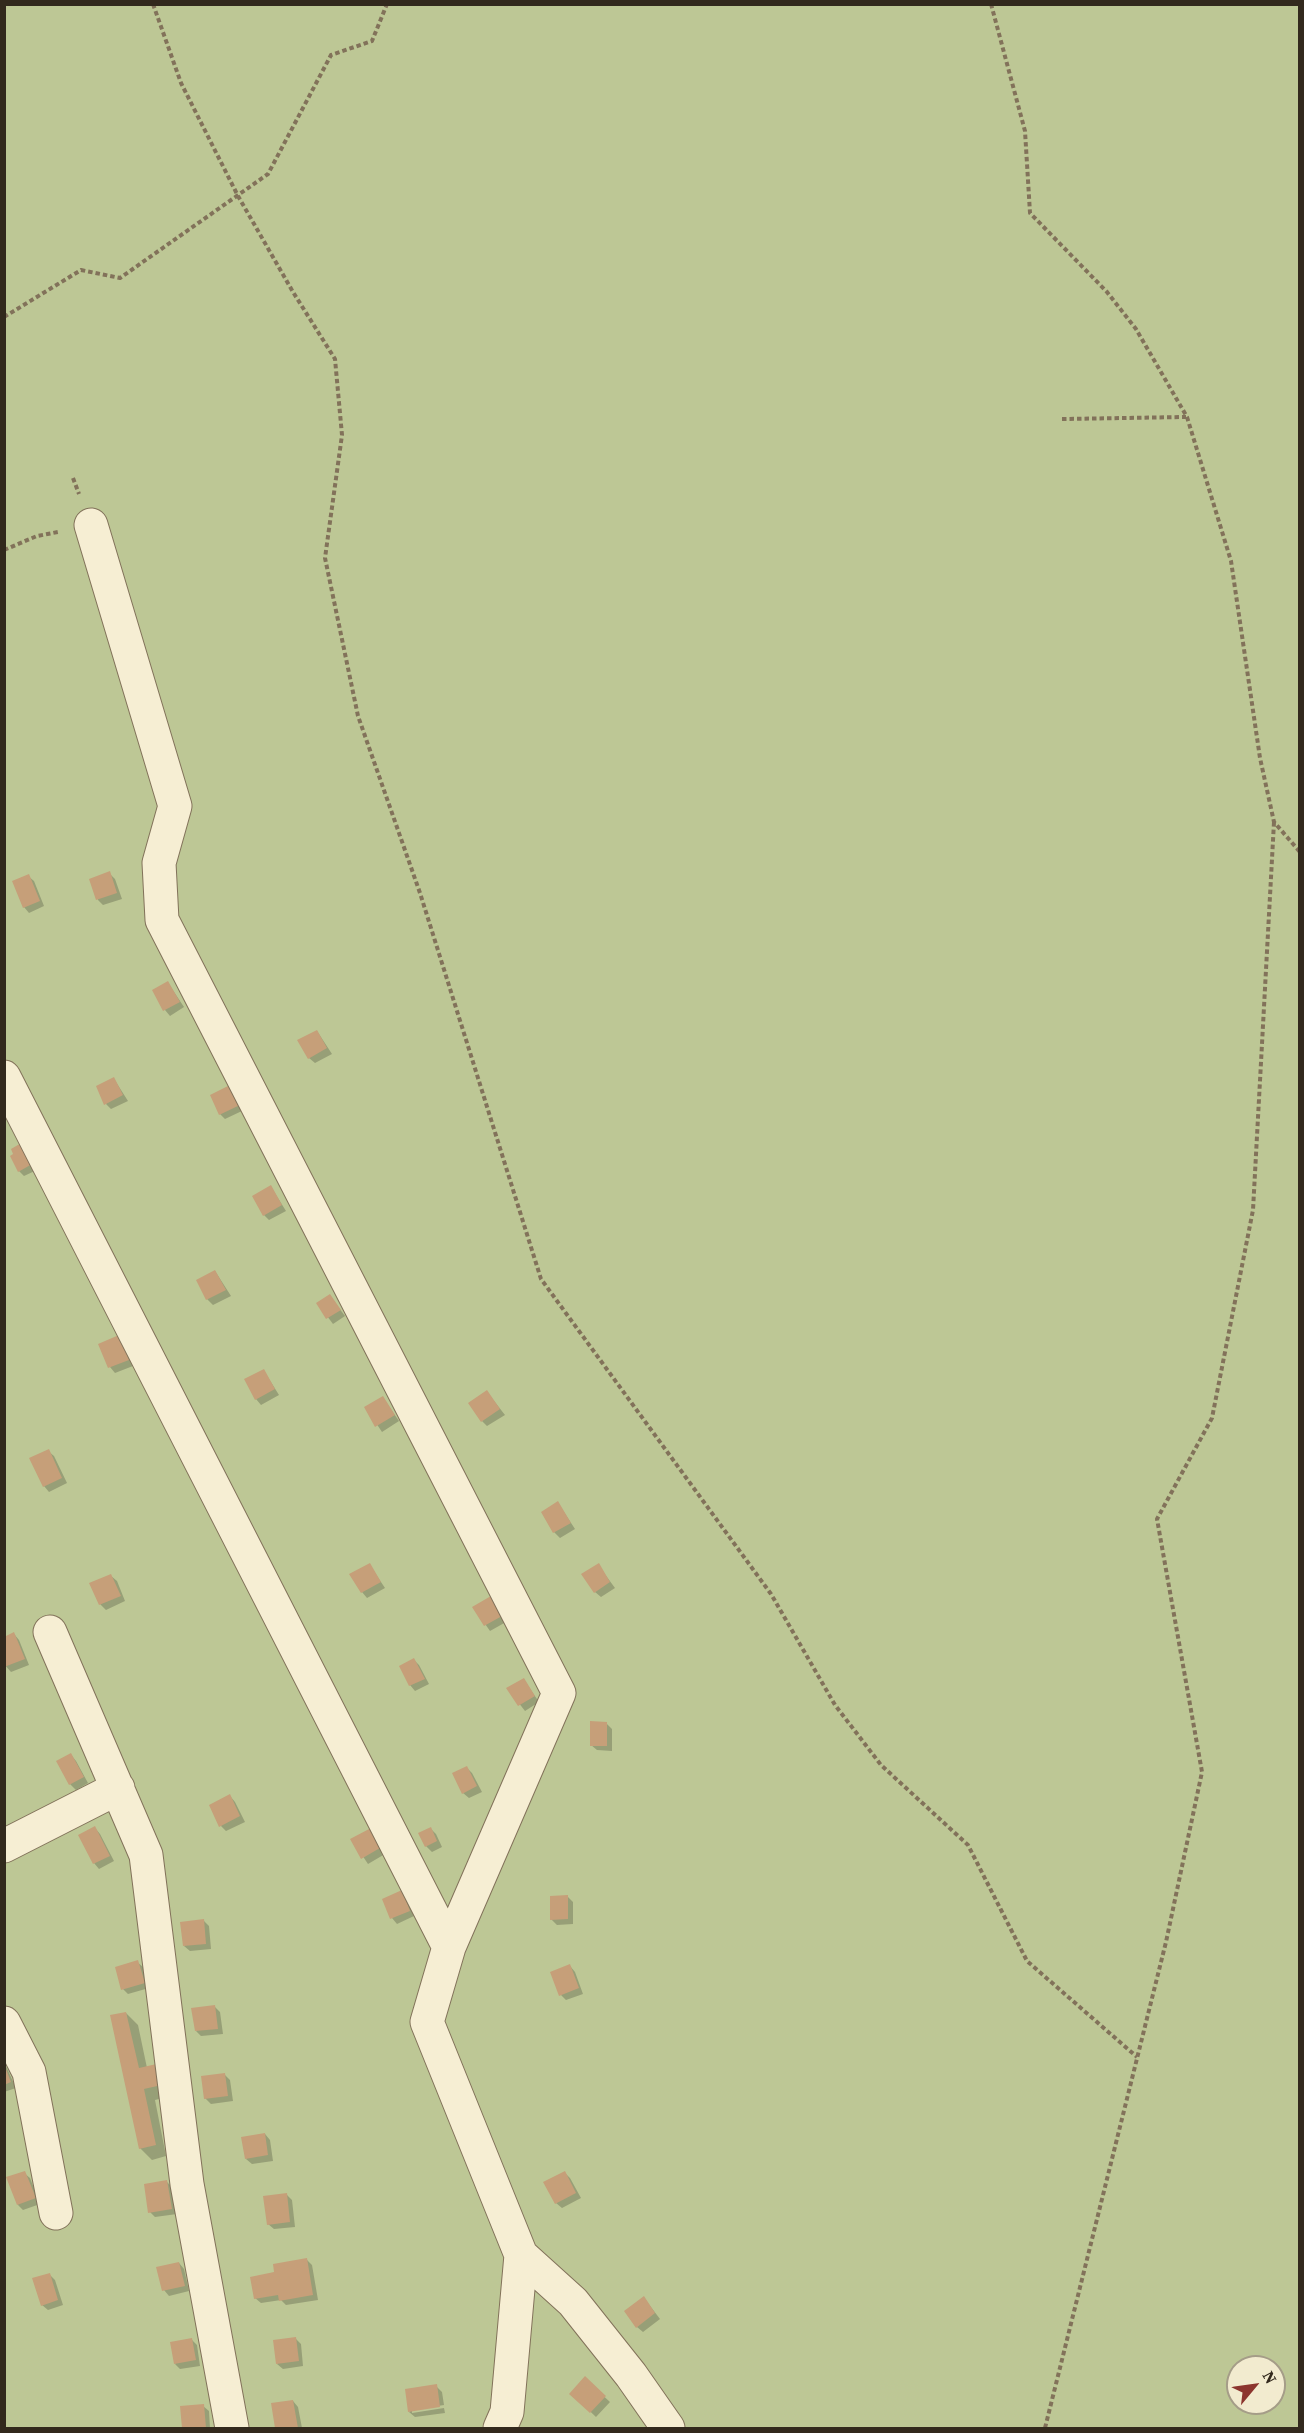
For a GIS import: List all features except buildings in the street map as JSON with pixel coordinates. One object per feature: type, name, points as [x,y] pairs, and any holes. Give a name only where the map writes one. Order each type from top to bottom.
[{"type":"lane","points":[[91,525],[175,806],[159,863],[162,920],[559,1693],[449,1947],[427,2022],[521,2255],[573,2302],[631,2375],[668,2428]]},
{"type":"lane","points":[[4,1077],[449,1947]]},
{"type":"lane","points":[[50,1632],[146,1855],[187,2184],[232,2428]]},
{"type":"lane","points":[[4,1846],[118,1788]]},
{"type":"lane","points":[[4,2023],[28,2072],[56,2213]]},
{"type":"lane","points":[[500,2428],[507,2412],[521,2255]]},
{"type":"path","points":[[153,4],[181,83],[238,196],[292,292],[335,359],[342,435],[325,558],[357,716],[420,893],[541,1279],[771,1594],[835,1705],[881,1765],[968,1845],[1027,1961],[1137,2057]]},
{"type":"path","points":[[4,317],[81,270],[120,278],[268,174],[331,55],[372,41],[387,4]]},
{"type":"path","points":[[991,4],[1025,131],[1030,213],[1107,292],[1129,320],[1187,417],[1232,561],[1260,758],[1274,822],[1254,1210],[1212,1418],[1157,1519],[1202,1772],[1166,1942],[1045,2428]]},
{"type":"path","points":[[1062,419],[1187,417]]},
{"type":"path","points":[[4,550],[37,536],[91,525]]},
{"type":"path","points":[[1274,822],[1299,852]]},
{"type":"green space","points":[[5,5],[1299,5],[1299,2428],[5,2428]]}]
